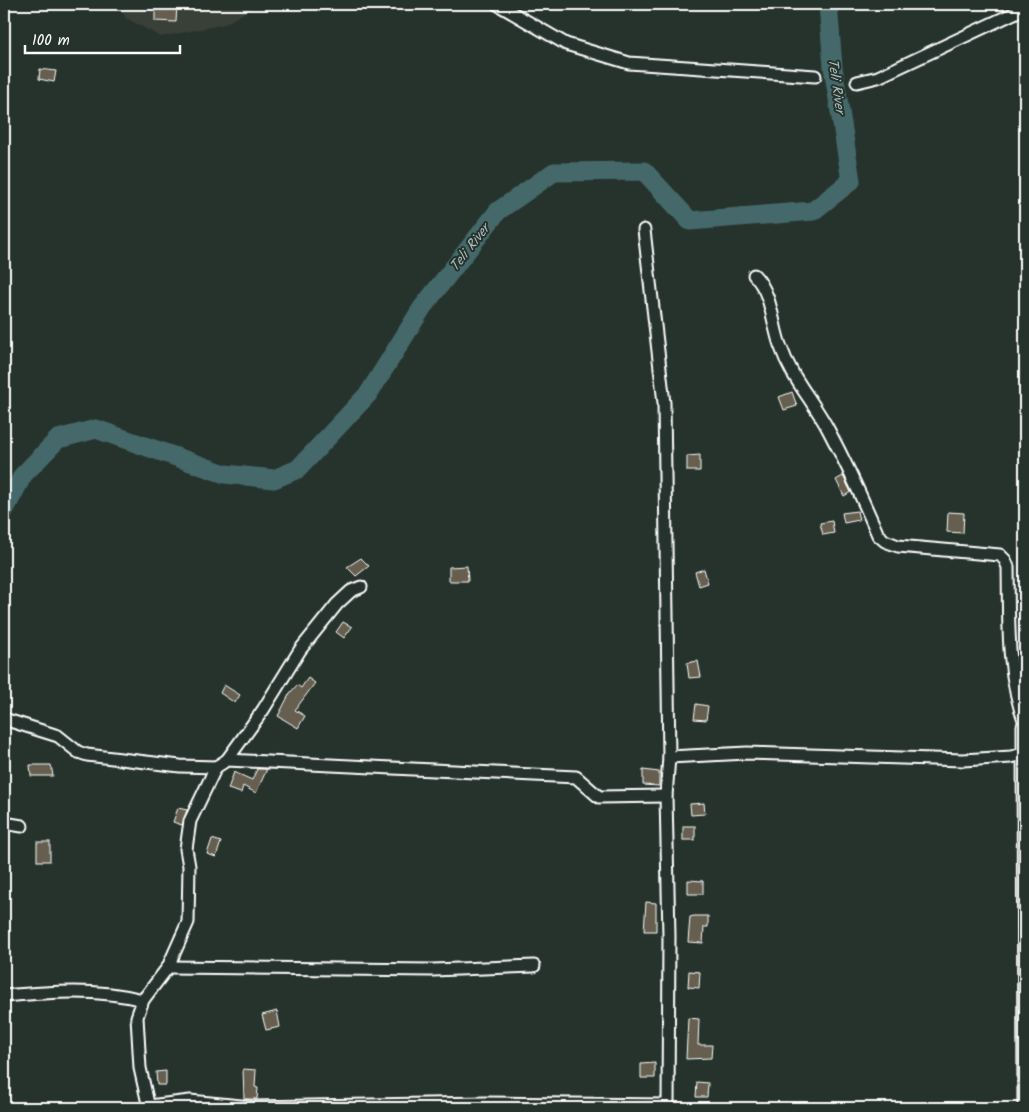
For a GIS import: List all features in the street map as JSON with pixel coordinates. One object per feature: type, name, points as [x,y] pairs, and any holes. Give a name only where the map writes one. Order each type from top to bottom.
[{"type":"street","points":[[497,4],[566,44],[629,63],[815,76]]},
{"type":"street","points":[[856,82],[878,77],[1025,8]]},
{"type":"street","points":[[361,587],[351,591],[337,604],[300,650],[263,710],[227,760],[216,767],[190,821],[186,849],[189,866],[188,922],[168,967],[143,1000],[138,1017],[140,1068],[149,1107],[190,1101],[251,1107],[485,1102],[668,1106],[669,936],[666,796],[669,757],[664,403],[644,230]]},
{"type":"street","points":[[754,275],[760,281],[770,305],[775,329],[789,369],[829,430],[878,535],[885,542],[898,546],[1000,555],[1008,567],[1010,653],[1016,699],[1025,723],[1023,726],[1024,1108]]},
{"type":"street","points":[[4,719],[58,736],[78,752],[86,755],[180,766],[216,767]]},
{"type":"street","points":[[669,757],[747,753],[963,760],[1010,757],[1024,754]]},
{"type":"street","points":[[227,760],[576,776],[598,797],[666,796]]},
{"type":"street","points":[[4,823],[22,826]]},
{"type":"street","points":[[168,967],[433,970],[534,966]]},
{"type":"street","points":[[4,996],[52,992],[117,993],[143,1000]]},
{"type":"shaded area","points":[[117,4],[258,4],[225,24],[161,37],[126,18]]},
{"type":"building","points":[[155,5],[177,5],[176,22],[155,21]]},
{"type":"building","points":[[40,69],[56,71],[54,82],[39,79]]},
{"type":"building","points":[[792,392],[797,406],[784,410],[779,397]]},
{"type":"building","points":[[700,455],[700,471],[687,471],[687,456]]},
{"type":"building","points":[[843,476],[851,492],[844,496],[836,480]]},
{"type":"building","points":[[857,511],[859,520],[844,523],[842,513]]},
{"type":"building","points":[[948,512],[964,513],[963,533],[947,532]]},
{"type":"building","points":[[832,521],[834,533],[823,535],[820,523]]},
{"type":"building","points":[[361,558],[369,566],[356,576],[347,567]]},
{"type":"building","points":[[467,566],[468,581],[449,581],[449,567]]},
{"type":"building","points":[[704,569],[708,583],[699,586],[695,572]]},
{"type":"building","points":[[343,622],[352,627],[344,638],[336,632]]},
{"type":"building","points":[[698,661],[701,677],[689,678],[687,663]]},
{"type":"building","points":[[308,678],[315,683],[295,710],[305,716],[298,728],[278,716],[290,693],[297,685],[301,688]]},
{"type":"building","points":[[224,685],[240,695],[235,703],[220,693]]},
{"type":"building","points":[[696,704],[708,706],[706,720],[694,719]]},
{"type":"building","points":[[30,765],[51,765],[53,776],[31,776]]},
{"type":"building","points":[[257,769],[267,769],[256,793],[243,786],[241,793],[228,789],[234,772],[252,780]]},
{"type":"building","points":[[643,770],[659,772],[659,786],[643,785]]},
{"type":"building","points":[[704,803],[705,814],[691,815],[690,804]]},
{"type":"building","points":[[178,808],[187,810],[182,825],[173,822]]},
{"type":"building","points":[[683,826],[695,826],[695,840],[683,840]]},
{"type":"building","points":[[212,839],[221,842],[216,857],[207,854]]},
{"type":"building","points":[[37,842],[50,842],[50,861],[37,861]]},
{"type":"building","points":[[688,880],[703,881],[703,894],[688,894]]},
{"type":"building","points":[[646,902],[656,903],[656,931],[644,931]]},
{"type":"building","points":[[708,916],[708,927],[704,927],[703,943],[688,942],[690,917]]},
{"type":"building","points":[[689,971],[700,972],[699,988],[688,987]]},
{"type":"building","points":[[277,1011],[280,1027],[266,1030],[262,1015]]},
{"type":"building","points":[[688,1018],[699,1019],[698,1045],[712,1045],[711,1058],[686,1059]]},
{"type":"building","points":[[655,1063],[655,1078],[641,1078],[641,1064]]},
{"type":"building","points":[[243,1069],[256,1070],[255,1087],[258,1088],[257,1099],[244,1099]]},
{"type":"building","points":[[166,1071],[166,1085],[157,1085],[156,1072]]},
{"type":"building","points":[[697,1082],[708,1083],[707,1097],[696,1097]]},
{"type":"waterway","name":"Teli River","points":[[4,511],[23,475],[58,439],[96,429],[225,474],[274,479],[298,469],[369,393],[422,308],[498,211],[554,172],[644,171],[690,221],[813,211],[851,181],[833,67],[828,4]]}]
